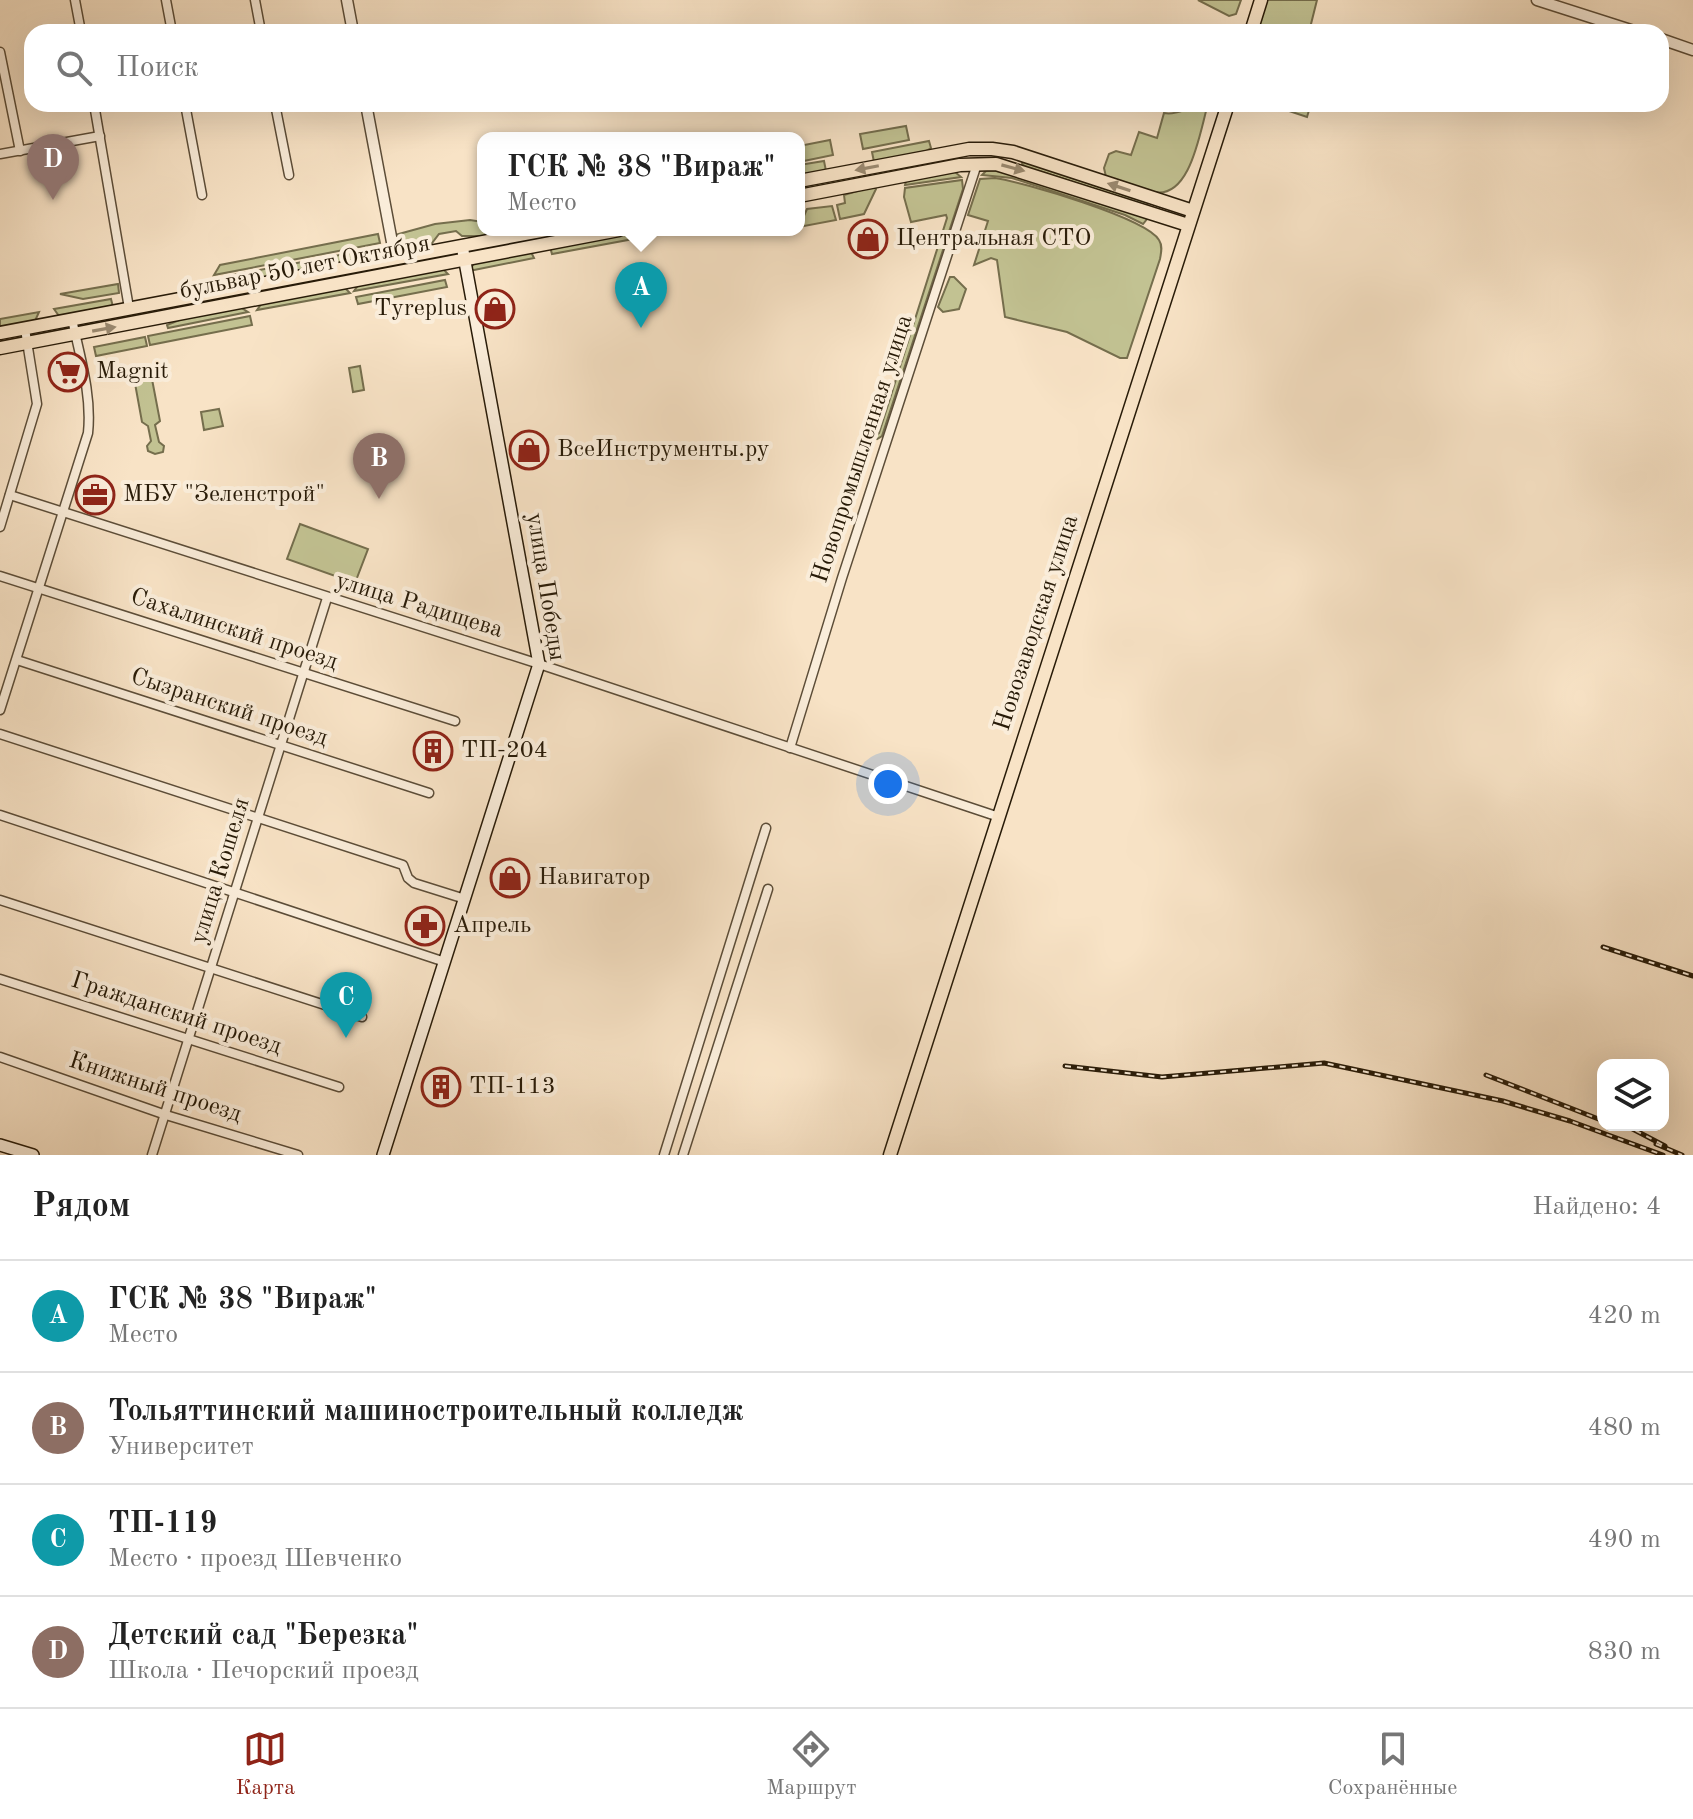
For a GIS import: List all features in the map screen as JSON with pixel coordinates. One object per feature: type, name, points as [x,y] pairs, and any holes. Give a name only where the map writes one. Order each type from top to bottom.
[{"type":"main road","points":[[1254,24],[1261,0]]},
{"type":"main road","name":"Новозаводская улица","points":[[890,1155],[1225,112]]},
{"type":"main road","points":[[805,180],[969,149],[992,149],[1027,156],[1193,211]]},
{"type":"main road","points":[[805,195],[977,164],[1012,167],[1188,225]]},
{"type":"main road","points":[[1146,211],[1155,208],[1152,198]]},
{"type":"main road","name":"бульвар 50 лет Октября","points":[[0,333],[514,236]]},
{"type":"main road","name":"бульвар 50 лет Октября","points":[[0,348],[464,260],[573,236]]},
{"type":"main road","name":"улица Победы","points":[[383,1155],[539,664],[462,246]]},
{"type":"main road","points":[[0,1145],[33,1155]]},
{"type":"street","points":[[75,0],[80,24]]},
{"type":"street","points":[[166,0],[170,24]]},
{"type":"street","points":[[255,0],[260,24]]},
{"type":"street","points":[[347,0],[352,24]]},
{"type":"street","points":[[1537,0],[1612,24]]},
{"type":"street","points":[[1669,42],[1693,50]]},
{"type":"street","points":[[0,52],[20,151]]},
{"type":"street","points":[[96,112],[129,308]]},
{"type":"street","points":[[186,112],[202,195]]},
{"type":"street","points":[[277,112],[289,175]]},
{"type":"street","points":[[368,112],[395,258]]},
{"type":"street","points":[[0,154],[100,136]]},
{"type":"street","name":"Новопромышленная улица","points":[[790,748],[977,164]]},
{"type":"street","points":[[0,710],[88,433],[90,413],[72,319]]},
{"type":"street","points":[[0,527],[37,404],[25,329]]},
{"type":"street","name":"улица Радищева","points":[[10,495],[539,664],[999,817]]},
{"type":"street","name":"Сахалинский проезд","points":[[0,576],[455,721]]},
{"type":"street","name":"улица Кошеля","points":[[152,1155],[327,598]]},
{"type":"street","name":"Сызранский проезд","points":[[17,660],[429,793]]},
{"type":"street","points":[[0,734],[403,865],[408,878],[414,883],[465,899]]},
{"type":"street","points":[[0,815],[445,962]]},
{"type":"street","points":[[664,1155],[766,828]]},
{"type":"street","points":[[683,1155],[768,889]]},
{"type":"street","points":[[0,900],[362,1017]]},
{"type":"street","name":"Гражданский проезд","points":[[0,979],[339,1087]]},
{"type":"street","name":"Книжный проезд","points":[[0,1057],[166,1115],[298,1155]]},
{"type":"green space","points":[[1198,0],[1241,0],[1236,14],[1229,16]]},
{"type":"green space","points":[[1266,0],[1317,0],[1311,24],[1258,24]]},
{"type":"green space","points":[[1206,112],[1192,160],[1177,185],[1167,191],[1154,192],[1106,177],[1104,168],[1109,154],[1116,151],[1131,155],[1139,132],[1157,138],[1164,113]]},
{"type":"green space","points":[[1292,112],[1308,112],[1307,117]]},
{"type":"green space","points":[[906,126],[909,140],[863,149],[860,134]]},
{"type":"green space","points":[[830,140],[833,155],[805,161],[805,145]]},
{"type":"green space","points":[[929,141],[931,148],[926,151],[874,162],[872,152]]},
{"type":"green space","points":[[961,155],[962,160],[805,191],[805,184]]},
{"type":"green space","points":[[824,161],[826,171],[805,175],[805,164]]},
{"type":"green space","points":[[1023,161],[1149,203],[1145,206],[1025,166]]},
{"type":"green space","points":[[986,171],[1043,180],[1147,219],[1143,224],[1125,215],[1012,178],[982,175]]},
{"type":"green space","points":[[955,172],[961,177],[905,185],[906,181]]},
{"type":"green space","points":[[995,178],[1031,186],[1109,212],[1149,231],[1159,240],[1160,259],[1127,358],[1120,358],[1067,332],[1005,317],[997,260],[991,258],[974,265],[988,221],[968,215],[980,179]]},
{"type":"green space","points":[[962,180],[963,189],[882,436],[877,439],[873,437],[879,433],[947,218],[946,215],[911,222],[904,197],[905,188]]},
{"type":"green space","points":[[874,186],[876,189],[864,214],[840,219],[837,205],[845,203],[844,195]]},
{"type":"green space","points":[[832,206],[836,220],[805,226],[807,209]]},
{"type":"green space","points":[[477,221],[477,236],[462,236],[456,231],[439,234],[429,247],[409,250],[396,241],[395,235],[435,224]]},
{"type":"green space","points":[[378,234],[380,243],[214,275],[220,265]]},
{"type":"green space","points":[[609,236],[650,236],[552,254],[550,247]]},
{"type":"green space","points":[[388,246],[385,253],[379,256],[244,282],[229,282],[227,276]]},
{"type":"green space","points":[[531,252],[534,258],[469,271],[475,262]]},
{"type":"green space","points":[[444,255],[443,258],[122,320],[120,314]]},
{"type":"green space","points":[[443,269],[448,274],[354,291],[359,284]]},
{"type":"green space","points":[[950,277],[966,289],[959,309],[943,312],[938,307]]},
{"type":"green space","points":[[445,280],[447,287],[358,304],[356,297]]},
{"type":"green space","points":[[118,284],[119,293],[83,299],[60,294]]},
{"type":"green space","points":[[345,288],[350,293],[257,310],[262,303]]},
{"type":"green space","points":[[111,299],[113,307],[59,316],[54,309]]},
{"type":"green space","points":[[240,307],[248,312],[168,328],[167,325],[187,317]]},
{"type":"green space","points":[[39,312],[35,321],[0,329],[0,319]]},
{"type":"green space","points":[[250,316],[252,325],[150,345],[148,336]]},
{"type":"green space","points":[[145,337],[147,346],[96,356],[94,347]]},
{"type":"green space","points":[[360,366],[364,390],[353,392],[349,368]]},
{"type":"green space","points":[[144,370],[151,374],[160,421],[155,425],[159,442],[164,446],[163,452],[155,454],[148,451],[151,441],[148,426],[142,422],[134,378],[137,372]]},
{"type":"green space","points":[[219,409],[223,426],[204,430],[201,412]]},
{"type":"green space","points":[[300,524],[368,549],[355,583],[287,559]]},
{"type":"railway","points":[[1603,947],[1693,976]]},
{"type":"railway","points":[[1065,1066],[1162,1077],[1324,1063],[1503,1101],[1570,1121],[1663,1155]]},
{"type":"railway","points":[[1486,1075],[1597,1118]]},
{"type":"railway","points":[[1636,1131],[1665,1146]]},
{"type":"railway","points":[[1656,1144],[1682,1155]]},
{"type":"place","name":"Детский сад \"Березка\"","points":[[53,200]]},
{"type":"place","name":"Центральная СТО","points":[[868,239]]},
{"type":"place","name":"Tyreplus","points":[[495,309]]},
{"type":"place","name":"ГСК № 38 \"Вираж\"","points":[[641,328]]},
{"type":"place","name":"Magnit","points":[[68,372]]},
{"type":"place","name":"ВсеИнструменты.ру","points":[[529,450]]},
{"type":"place","name":"МБУ \"Зеленстрой\"","points":[[95,495]]},
{"type":"place","name":"Тольяттинский машиностроительный колледж","points":[[379,499]]},
{"type":"place","name":"ТП-204","points":[[433,751]]},
{"type":"place","name":"Навигатор","points":[[510,878]]},
{"type":"place","name":"Апрель","points":[[425,926]]},
{"type":"place","name":"ТП-119","points":[[346,1038]]},
{"type":"place","name":"ТП-113","points":[[441,1087]]}]
